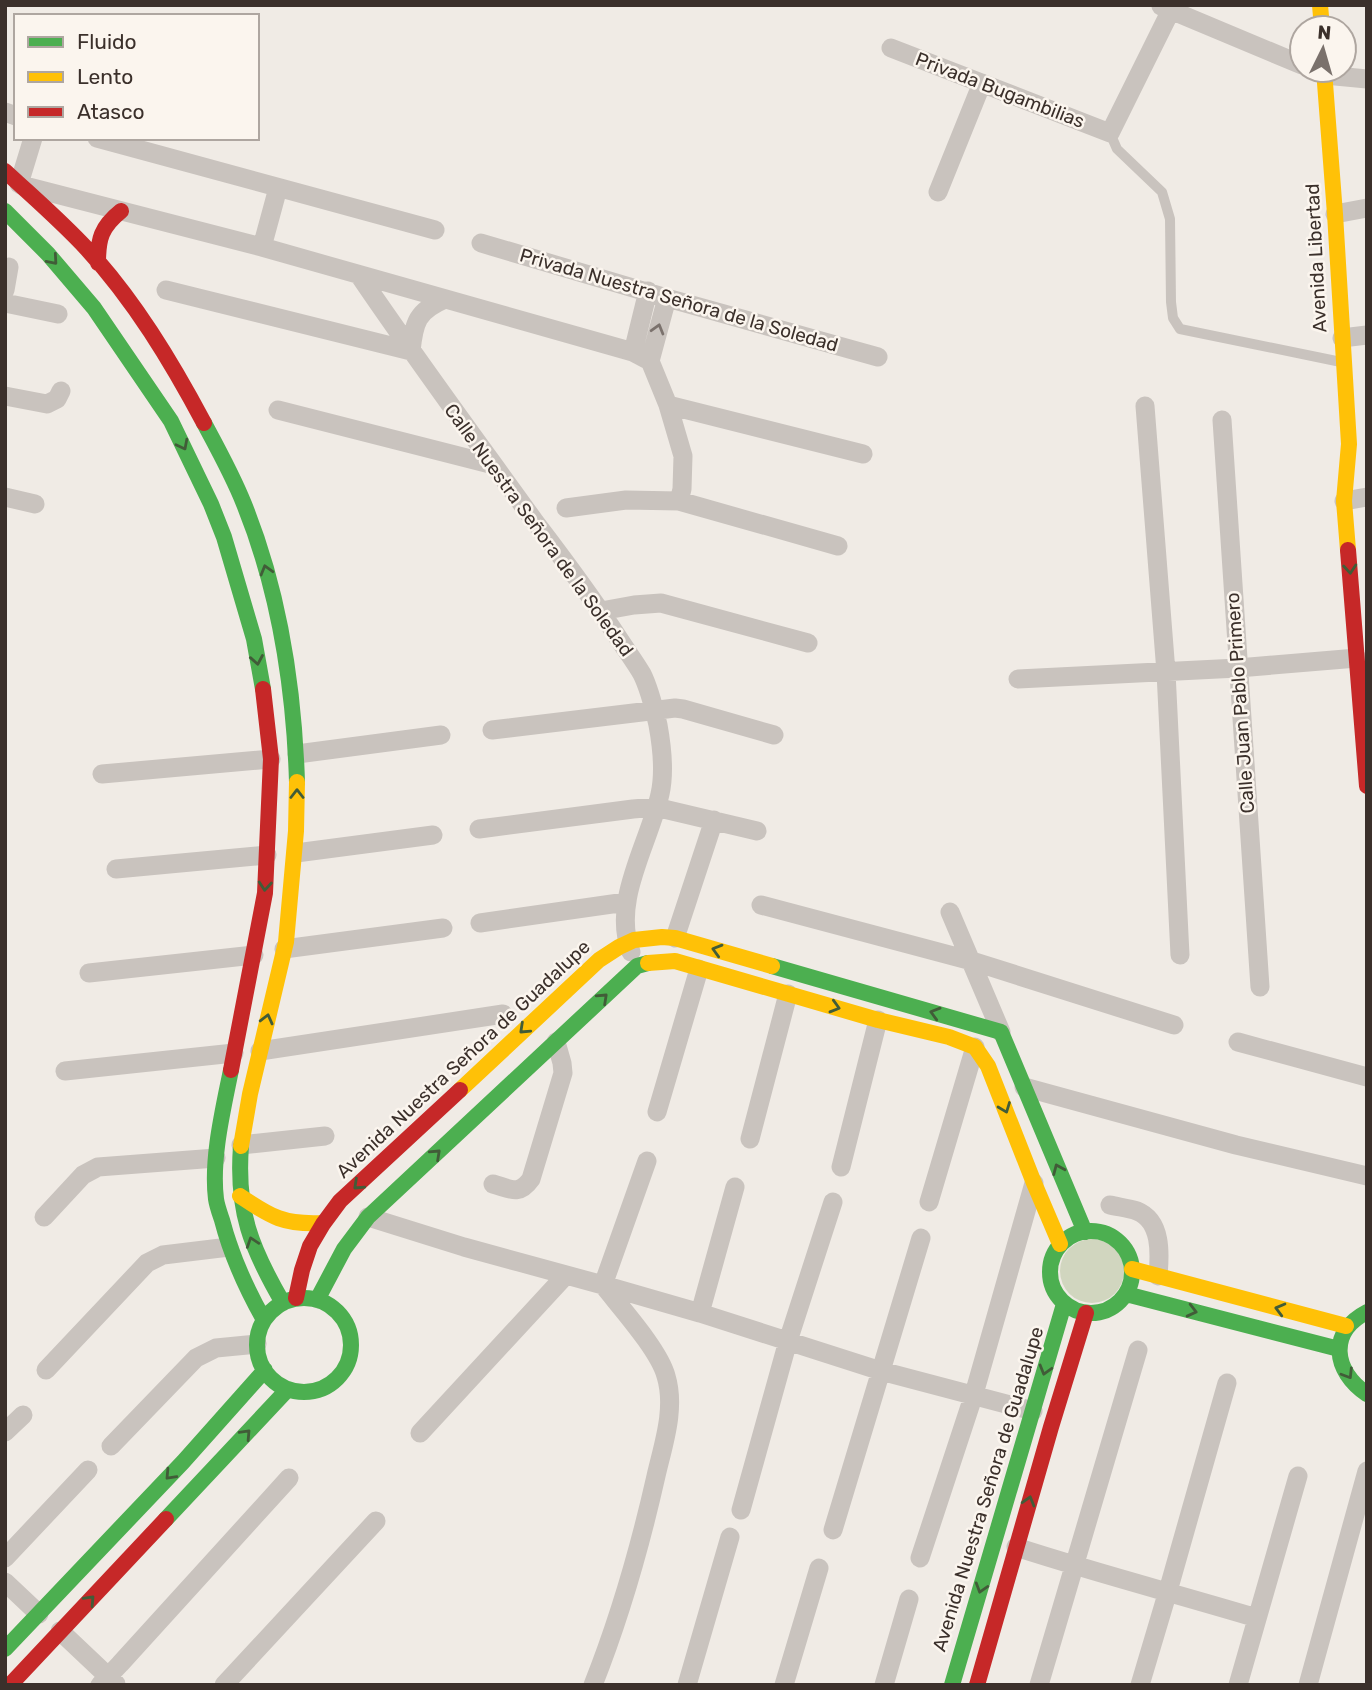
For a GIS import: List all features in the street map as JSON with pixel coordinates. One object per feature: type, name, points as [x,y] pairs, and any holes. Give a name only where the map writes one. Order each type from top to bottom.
[{"type":"street","points":[[1110,133],[1169,7],[1288,59]]},
{"type":"street","name":"Privada Bugambilias","points":[[891,48],[1110,133]]},
{"type":"street","points":[[938,192],[982,83]]},
{"type":"street","name":"Avenida Libertad","points":[[1322,84],[1335,214],[1349,444],[1344,501],[1367,786]]},
{"type":"street","points":[[10,180],[32,140]]},
{"type":"street","points":[[104,140],[435,230]]},
{"type":"street","points":[[10,180],[262,247],[641,356]]},
{"type":"street","points":[[10,180],[62,224],[98,262],[157,372],[171,421],[211,503],[224,537],[254,639],[271,759],[265,893],[222,1113],[216,1158],[216,1200],[229,1247],[264,1320]]},
{"type":"street","points":[[262,247],[278,188]]},
{"type":"street","points":[[1335,214],[1367,208]]},
{"type":"street","points":[[5,211],[157,372],[220,451],[260,548],[282,628],[293,687],[297,754],[296,853],[284,949],[245,1115],[241,1144],[240,1196],[258,1260],[289,1301]]},
{"type":"street","points":[[98,262],[102,231],[110,219],[121,211]]},
{"type":"street","name":"Privada Nuestra Señora de la Soledad","points":[[481,243],[878,357]]},
{"type":"street","points":[[5,290],[9,267]]},
{"type":"street","name":"Calle Nuestra Señora de la Soledad","points":[[359,275],[411,351],[601,611],[642,674],[654,709],[662,764],[661,791],[626,902],[627,942],[637,966]]},
{"type":"street","points":[[166,289],[411,351],[413,333],[419,318],[430,306],[445,299]]},
{"type":"street","points":[[658,294],[641,356],[668,405],[683,456],[679,501]]},
{"type":"street","points":[[5,303],[58,314]]},
{"type":"street","points":[[1342,338],[1367,335]]},
{"type":"street","points":[[5,396],[47,404],[57,399],[61,391]]},
{"type":"street","points":[[668,405],[863,454]]},
{"type":"street","points":[[1146,406],[1166,672],[1180,955]]},
{"type":"street","points":[[278,410],[494,465]]},
{"type":"street","name":"Calle Juan Pablo Primero","points":[[1222,420],[1260,986]]},
{"type":"street","name":"Avenida Libertad","points":[[1349,444],[1361,469]]},
{"type":"street","points":[[5,497],[35,503]]},
{"type":"street","points":[[1344,501],[1367,497]]},
{"type":"street","points":[[566,508],[626,500],[679,501],[838,547]]},
{"type":"street","points":[[601,611],[661,603],[808,643]]},
{"type":"street","points":[[1018,679],[1238,668],[1357,657]]},
{"type":"street","points":[[492,730],[654,709],[682,709],[774,735]]},
{"type":"street","points":[[297,754],[441,734]]},
{"type":"street","points":[[102,774],[271,759]]},
{"type":"street","points":[[479,829],[656,807],[757,831]]},
{"type":"street","points":[[675,938],[714,820]]},
{"type":"street","points":[[296,853],[433,835]]},
{"type":"street","points":[[116,869],[267,855]]},
{"type":"street","points":[[480,923],[626,902]]},
{"type":"street","points":[[761,905],[972,961],[1174,1025]]},
{"type":"street","points":[[950,912],[1085,1232]]},
{"type":"street","points":[[284,949],[443,928]]},
{"type":"street","name":"Avenida Nuestra Señora de Guadalupe","points":[[289,1301],[308,1251],[323,1223],[340,1201],[599,960],[627,942],[647,937],[675,938],[1001,1032]]},
{"type":"street","points":[[89,973],[254,955]]},
{"type":"street","points":[[317,1300],[344,1249],[368,1217],[637,966],[663,961],[675,961],[878,1020],[949,1037],[975,1048],[988,1066],[1060,1244]]},
{"type":"street","points":[[657,1112],[699,969]]},
{"type":"street","points":[[750,1139],[788,994]]},
{"type":"street","points":[[260,1051],[503,1014]]},
{"type":"street","points":[[841,1167],[878,1020]]},
{"type":"street","points":[[493,1184],[516,1190],[523,1189],[531,1178],[563,1073],[556,1042]]},
{"type":"street","points":[[1238,1042],[1367,1077]]},
{"type":"street","points":[[929,1202],[975,1048]]},
{"type":"street","points":[[65,1071],[234,1053]]},
{"type":"street","points":[[1024,1087],[1236,1145],[1367,1176]]},
{"type":"street","points":[[241,1144],[325,1136]]},
{"type":"street","points":[[44,1217],[83,1175],[98,1167],[216,1158]]},
{"type":"street","points":[[603,1285],[647,1161]]},
{"type":"street","points":[[920,1558],[974,1394],[1034,1183]]},
{"type":"street","points":[[700,1313],[735,1187]]},
{"type":"street","points":[[240,1196],[269,1216],[289,1223],[323,1223]]},
{"type":"street","points":[[741,1510],[788,1341],[833,1202]]},
{"type":"street","points":[[1110,1205],[1138,1211],[1151,1220],[1158,1247],[1158,1276]]},
{"type":"street","points":[[368,1217],[464,1247],[700,1313],[881,1371],[1034,1411]]},
{"type":"street","points":[[1085,1232],[1111,1237],[1122,1245],[1129,1256],[1132,1269],[1126,1294],[1109,1310],[1098,1313],[1078,1311],[1064,1304],[1055,1294],[1050,1282],[1049,1268],[1060,1244],[1085,1232]]},
{"type":"street","points":[[833,1530],[921,1238]]},
{"type":"street","points":[[46,1370],[147,1264],[163,1255],[229,1247]]},
{"type":"street","points":[[1132,1269],[1346,1326]]},
{"type":"street","points":[[420,1433],[565,1276]]},
{"type":"street","points":[[593,1685],[630,1578],[669,1415],[666,1375],[656,1355],[603,1285]]},
{"type":"street","points":[[1126,1294],[1339,1349]]},
{"type":"street","points":[[317,1300],[336,1311],[344,1321],[351,1339],[350,1355],[344,1370],[333,1382],[319,1389],[288,1389],[275,1381],[265,1370],[259,1357],[259,1331],[272,1310],[289,1301],[317,1300]]},
{"type":"street","name":"Avenida Nuestra Señora de Guadalupe","points":[[952,1685],[1064,1304]]},
{"type":"street","points":[[1367,1312],[1346,1326],[1339,1349],[1347,1376],[1367,1394]]},
{"type":"street","points":[[977,1685],[1086,1313]]},
{"type":"street","points":[[111,1446],[196,1358],[216,1348],[257,1343]]},
{"type":"street","points":[[1039,1685],[1138,1350]]},
{"type":"street","points":[[5,1649],[183,1462],[265,1370]]},
{"type":"street","points":[[1140,1685],[1227,1383]]},
{"type":"street","points":[[10,1685],[288,1389]]},
{"type":"street","points":[[5,1432],[23,1415]]},
{"type":"street","points":[[5,1558],[88,1470]]},
{"type":"street","points":[[1308,1685],[1367,1471]]},
{"type":"street","points":[[1238,1685],[1298,1476]]},
{"type":"street","points":[[60,1632],[108,1682],[289,1478]]},
{"type":"street","points":[[224,1685],[376,1521]]},
{"type":"street","points":[[687,1685],[730,1537]]},
{"type":"street","points":[[1016,1547],[1257,1618]]},
{"type":"street","points":[[784,1685],[819,1569]]},
{"type":"street","points":[[5,1582],[39,1614]]},
{"type":"street","points":[[884,1685],[909,1599]]},
{"type":"lane","points":[[1110,133],[1117,149],[1162,192],[1170,219],[1173,318],[1180,329],[1342,362]]},
{"type":"green space","points":[[1086,1239],[1098,1239],[1115,1248],[1122,1259],[1122,1283],[1115,1294],[1098,1303],[1086,1303],[1074,1298],[1065,1289],[1060,1277],[1060,1265],[1065,1253],[1074,1244]]},
{"type":"traffic: fast","points":[[5,211],[48,254],[94,308],[171,421],[224,537],[254,639],[263,689]]},
{"type":"traffic: fast","points":[[204,423],[240,494],[276,606],[293,711],[297,782]]},
{"type":"traffic: fast","points":[[317,1300],[344,1249],[368,1217],[637,966],[648,963]]},
{"type":"traffic: fast","points":[[772,966],[1001,1032],[1085,1232]]},
{"type":"traffic: fast","points":[[231,1070],[216,1151],[216,1199],[234,1259],[264,1320]]},
{"type":"traffic: fast","points":[[241,1146],[241,1190],[248,1228],[262,1264],[283,1303]]},
{"type":"traffic: fast","points":[[1091,1231],[1107,1234],[1120,1243],[1129,1256],[1132,1272],[1129,1288],[1120,1301],[1107,1310],[1091,1313],[1075,1310],[1062,1301],[1053,1288],[1050,1272],[1053,1256],[1062,1243],[1075,1234],[1091,1231]]},
{"type":"traffic: fast","points":[[1126,1294],[1339,1349]]},
{"type":"traffic: fast","points":[[304,1298],[322,1302],[337,1312],[347,1327],[351,1345],[347,1363],[337,1378],[322,1388],[304,1392],[286,1388],[271,1378],[261,1363],[257,1345],[261,1327],[271,1312],[286,1302],[304,1298]]},
{"type":"traffic: fast","points":[[952,1685],[1064,1304]]},
{"type":"traffic: fast","points":[[1367,1312],[1354,1320],[1346,1330],[1340,1352],[1347,1374],[1367,1394]]},
{"type":"traffic: fast","points":[[5,1649],[183,1462],[265,1370]]},
{"type":"traffic: fast","points":[[166,1519],[288,1389]]},
{"type":"traffic: slow","points":[[1320,5],[1321,14]]},
{"type":"traffic: slow","points":[[1325,84],[1349,444],[1344,501],[1348,550]]},
{"type":"traffic: slow","points":[[241,1146],[250,1094],[286,942],[296,831],[297,782]]},
{"type":"traffic: slow","points":[[460,1090],[599,960],[634,940],[675,938],[772,966]]},
{"type":"traffic: slow","points":[[648,963],[675,961],[878,1020],[949,1037],[975,1047],[988,1066],[1060,1244]]},
{"type":"traffic: slow","points":[[240,1196],[278,1218],[298,1223],[323,1223]]},
{"type":"traffic: slow","points":[[1132,1269],[1346,1326]]},
{"type":"traffic: jam","points":[[5,171],[77,239],[120,289],[165,354],[204,423]]},
{"type":"traffic: jam","points":[[98,263],[102,234],[121,211]]},
{"type":"traffic: jam","points":[[1348,550],[1367,786]]},
{"type":"traffic: jam","points":[[231,1070],[265,893],[271,759],[263,689]]},
{"type":"traffic: jam","points":[[296,1298],[310,1246],[340,1201],[460,1090]]},
{"type":"traffic: jam","points":[[977,1685],[1086,1313]]},
{"type":"traffic: jam","points":[[10,1685],[166,1519]]}]
